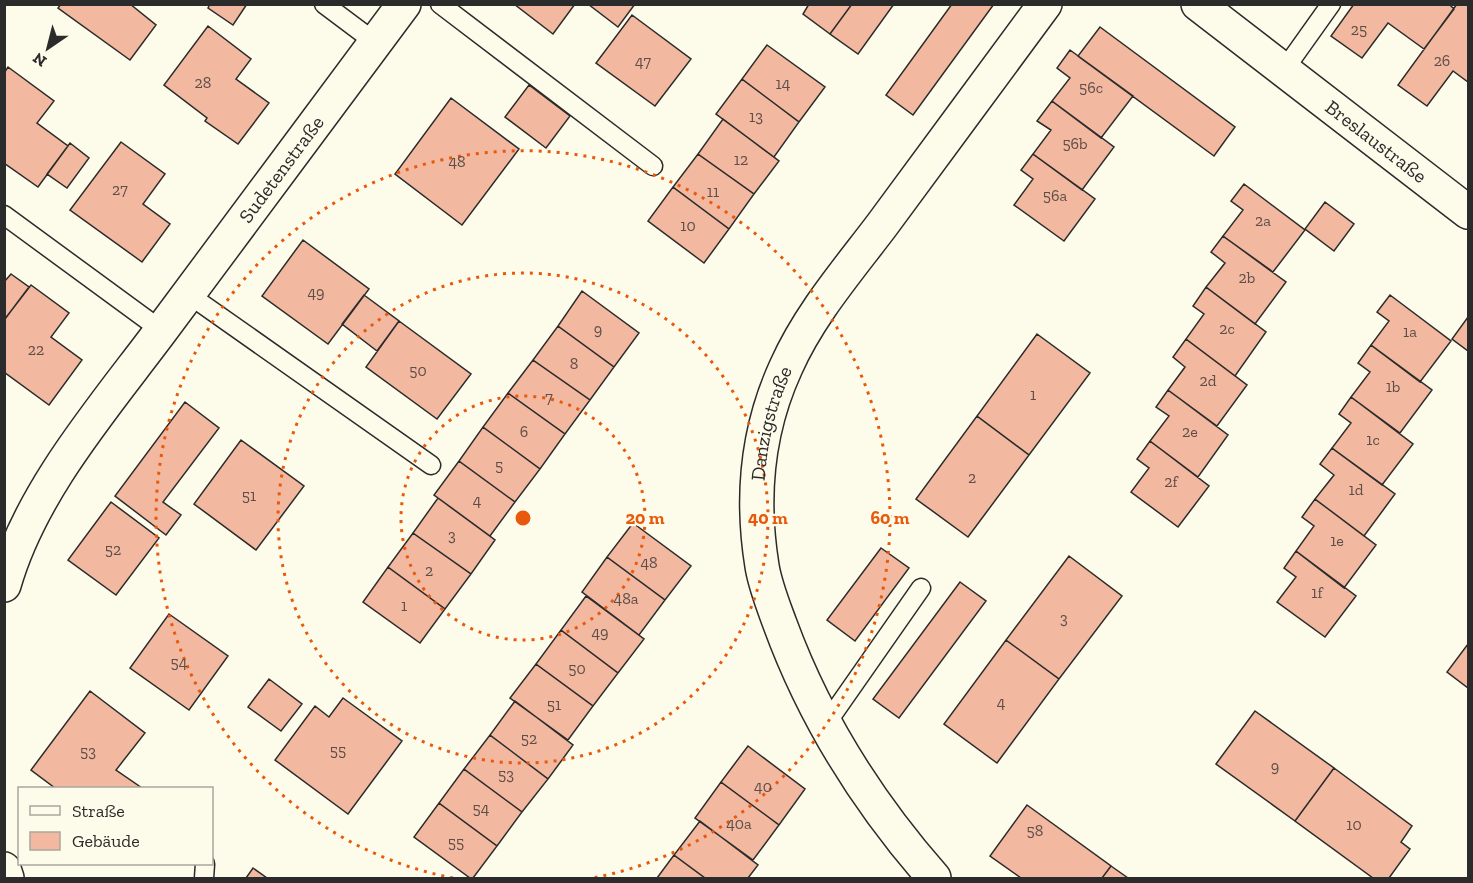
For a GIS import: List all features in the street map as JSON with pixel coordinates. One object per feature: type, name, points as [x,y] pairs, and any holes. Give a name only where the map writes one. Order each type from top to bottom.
[{"type":"street","name":"Sudetenstraße","points":[[6,572],[33,515],[87,429],[404,4]]},
{"type":"street","name":"Danzigstraße","points":[[934,879],[874,801],[826,724],[792,659],[762,568],[757,523],[757,483],[761,443],[770,407],[786,366],[818,311],[1045,4]]},
{"type":"street","name":"Breslaustraße","points":[[1198,4],[1468,212]]},
{"type":"street","points":[[4,869],[7,879]]},
{"type":"lane","points":[[324,4],[376,43]]},
{"type":"lane","points":[[440,4],[654,166]]},
{"type":"lane","points":[[1284,70],[1331,4]]},
{"type":"lane","points":[[4,215],[161,330]]},
{"type":"lane","points":[[188,294],[431,465]]},
{"type":"lane","points":[[826,724],[921,588]]},
{"type":"building","points":[[61,4],[130,4],[156,25],[130,60],[58,8]]},
{"type":"building","points":[[210,4],[247,4],[233,25],[208,8]]},
{"type":"building","points":[[514,4],[575,4],[553,34]]},
{"type":"building","points":[[588,4],[635,4],[618,27]]},
{"type":"building","points":[[809,4],[852,4],[830,34],[803,14]]},
{"type":"building","points":[[852,4],[894,4],[858,54],[830,34]]},
{"type":"building","points":[[952,4],[994,4],[913,115],[886,95]]},
{"type":"building","points":[[1354,4],[1449,4],[1454,9],[1424,49],[1388,23],[1362,58],[1331,36]]},
{"type":"building","points":[[1457,4],[1468,4],[1468,82],[1453,71],[1427,106],[1398,85]]},
{"type":"building","points":[[632,15],[691,59],[655,106],[596,63]]},
{"type":"building","points":[[208,26],[251,59],[236,79],[269,103],[238,144],[205,121],[207,118],[164,85]]},
{"type":"building","points":[[1100,27],[1235,127],[1214,156],[1078,56]]},
{"type":"building","points":[[767,45],[825,87],[799,122],[742,79]]},
{"type":"building","points":[[1070,50],[1133,96],[1101,138],[1052,101],[1070,78],[1057,68]]},
{"type":"building","points":[[8,67],[54,101],[37,123],[68,146],[38,187],[4,163],[4,73]]},
{"type":"building","points":[[742,79],[799,122],[774,157],[716,114]]},
{"type":"building","points":[[529,85],[570,116],[546,148],[505,117]]},
{"type":"building","points":[[451,98],[519,149],[462,225],[395,174]]},
{"type":"building","points":[[1052,101],[1114,147],[1082,190],[1033,154],[1051,130],[1037,121]]},
{"type":"building","points":[[723,119],[779,161],[754,194],[698,154]]},
{"type":"building","points":[[121,142],[165,174],[143,204],[170,224],[142,262],[70,210]]},
{"type":"building","points":[[70,143],[89,158],[67,188],[47,174]]},
{"type":"building","points":[[698,154],[754,194],[729,229],[673,187]]},
{"type":"building","points":[[1033,154],[1095,199],[1064,241],[1014,205],[1033,179],[1021,170]]},
{"type":"building","points":[[1244,184],[1305,230],[1273,272],[1223,236],[1243,210],[1231,201]]},
{"type":"building","points":[[673,187],[729,229],[704,263],[648,221]]},
{"type":"building","points":[[1325,202],[1354,224],[1334,251],[1305,229]]},
{"type":"building","points":[[1223,236],[1286,282],[1255,324],[1206,287],[1225,263],[1211,252]]},
{"type":"building","points":[[303,240],[369,289],[328,344],[262,296]]},
{"type":"building","points":[[11,274],[29,287],[5,319],[4,282]]},
{"type":"building","points":[[31,285],[69,313],[51,337],[82,360],[49,405],[4,372],[4,320]]},
{"type":"building","points":[[1206,287],[1266,332],[1235,376],[1186,339],[1204,314],[1193,306]]},
{"type":"building","points":[[582,291],[639,333],[614,367],[558,326]]},
{"type":"building","points":[[364,295],[399,321],[377,351],[342,324]]},
{"type":"building","points":[[1390,295],[1451,341],[1420,382],[1371,345],[1389,321],[1377,312]]},
{"type":"building","points":[[1468,317],[1468,351],[1452,339]]},
{"type":"building","points":[[399,321],[471,374],[437,419],[366,367]]},
{"type":"building","points":[[558,326],[614,367],[590,400],[533,360]]},
{"type":"building","points":[[1037,334],[1090,373],[1029,455],[977,416]]},
{"type":"building","points":[[1186,339],[1247,385],[1217,426],[1168,390],[1185,367],[1173,357]]},
{"type":"building","points":[[1371,345],[1432,390],[1400,433],[1351,397],[1370,372],[1358,363]]},
{"type":"building","points":[[533,360],[590,400],[565,434],[508,393]]},
{"type":"building","points":[[1168,390],[1228,435],[1198,477],[1150,441],[1169,416],[1156,407]]},
{"type":"building","points":[[508,393],[565,434],[540,469],[483,427]]},
{"type":"building","points":[[1351,397],[1413,444],[1382,485],[1332,448],[1351,423],[1339,414]]},
{"type":"building","points":[[185,402],[219,428],[163,502],[181,515],[166,535],[115,496]]},
{"type":"building","points":[[977,416],[1029,455],[968,537],[916,499]]},
{"type":"building","points":[[483,427],[540,469],[515,502],[459,461]]},
{"type":"building","points":[[241,440],[304,486],[256,550],[194,504]]},
{"type":"building","points":[[1150,441],[1209,486],[1178,527],[1131,492],[1149,468],[1137,459]]},
{"type":"building","points":[[1332,448],[1395,494],[1364,536],[1315,499],[1334,475],[1320,464]]},
{"type":"building","points":[[459,461],[515,502],[490,536],[434,495]]},
{"type":"building","points":[[438,498],[495,540],[471,574],[413,533]]},
{"type":"building","points":[[1315,499],[1376,545],[1344,588],[1296,551],[1314,526],[1302,517]]},
{"type":"building","points":[[111,502],[159,538],[116,595],[68,560]]},
{"type":"building","points":[[633,523],[691,566],[665,600],[607,557]]},
{"type":"building","points":[[413,533],[471,574],[445,609],[388,567]]},
{"type":"building","points":[[881,548],[909,568],[855,641],[827,620]]},
{"type":"building","points":[[1296,551],[1356,596],[1325,637],[1277,602],[1296,577],[1284,568]]},
{"type":"building","points":[[1069,556],[1122,596],[1059,679],[1006,640]]},
{"type":"building","points":[[607,557],[665,600],[639,635],[582,592]]},
{"type":"building","points":[[388,567],[445,609],[420,643],[363,602]]},
{"type":"building","points":[[960,582],[986,601],[899,718],[873,699]]},
{"type":"building","points":[[586,596],[644,639],[618,673],[561,630]]},
{"type":"building","points":[[169,614],[228,656],[189,710],[130,668]]},
{"type":"building","points":[[561,630],[618,673],[593,706],[536,664]]},
{"type":"building","points":[[1006,640],[1059,679],[997,763],[944,724]]},
{"type":"building","points":[[1468,644],[1468,688],[1447,672]]},
{"type":"building","points":[[536,664],[593,706],[568,740],[510,698]]},
{"type":"building","points":[[269,679],[302,704],[281,731],[248,707]]},
{"type":"building","points":[[90,691],[145,733],[116,770],[141,787],[54,787],[31,770]]},
{"type":"building","points":[[343,698],[402,741],[348,814],[275,760],[315,706],[329,717]]},
{"type":"building","points":[[515,701],[573,745],[548,779],[490,735]]},
{"type":"building","points":[[1255,711],[1334,768],[1295,821],[1216,764]]},
{"type":"building","points":[[490,735],[548,779],[522,812],[464,769]]},
{"type":"building","points":[[748,746],[805,789],[779,825],[721,782]]},
{"type":"building","points":[[1334,768],[1412,826],[1401,842],[1410,849],[1389,878],[1373,878],[1295,821]]},
{"type":"building","points":[[464,769],[522,812],[497,846],[439,803]]},
{"type":"building","points":[[721,782],[779,825],[753,860],[695,818]]},
{"type":"building","points":[[439,803],[497,846],[473,878],[414,837]]},
{"type":"building","points":[[1027,805],[1111,866],[1102,878],[1021,878],[990,856]]},
{"type":"building","points":[[700,821],[758,865],[748,878],[705,878],[674,855]]},
{"type":"building","points":[[674,855],[705,878],[657,878]]},
{"type":"building","points":[[1111,866],[1128,878],[1102,878]]},
{"type":"building","points":[[253,868],[267,878],[246,878]]}]
